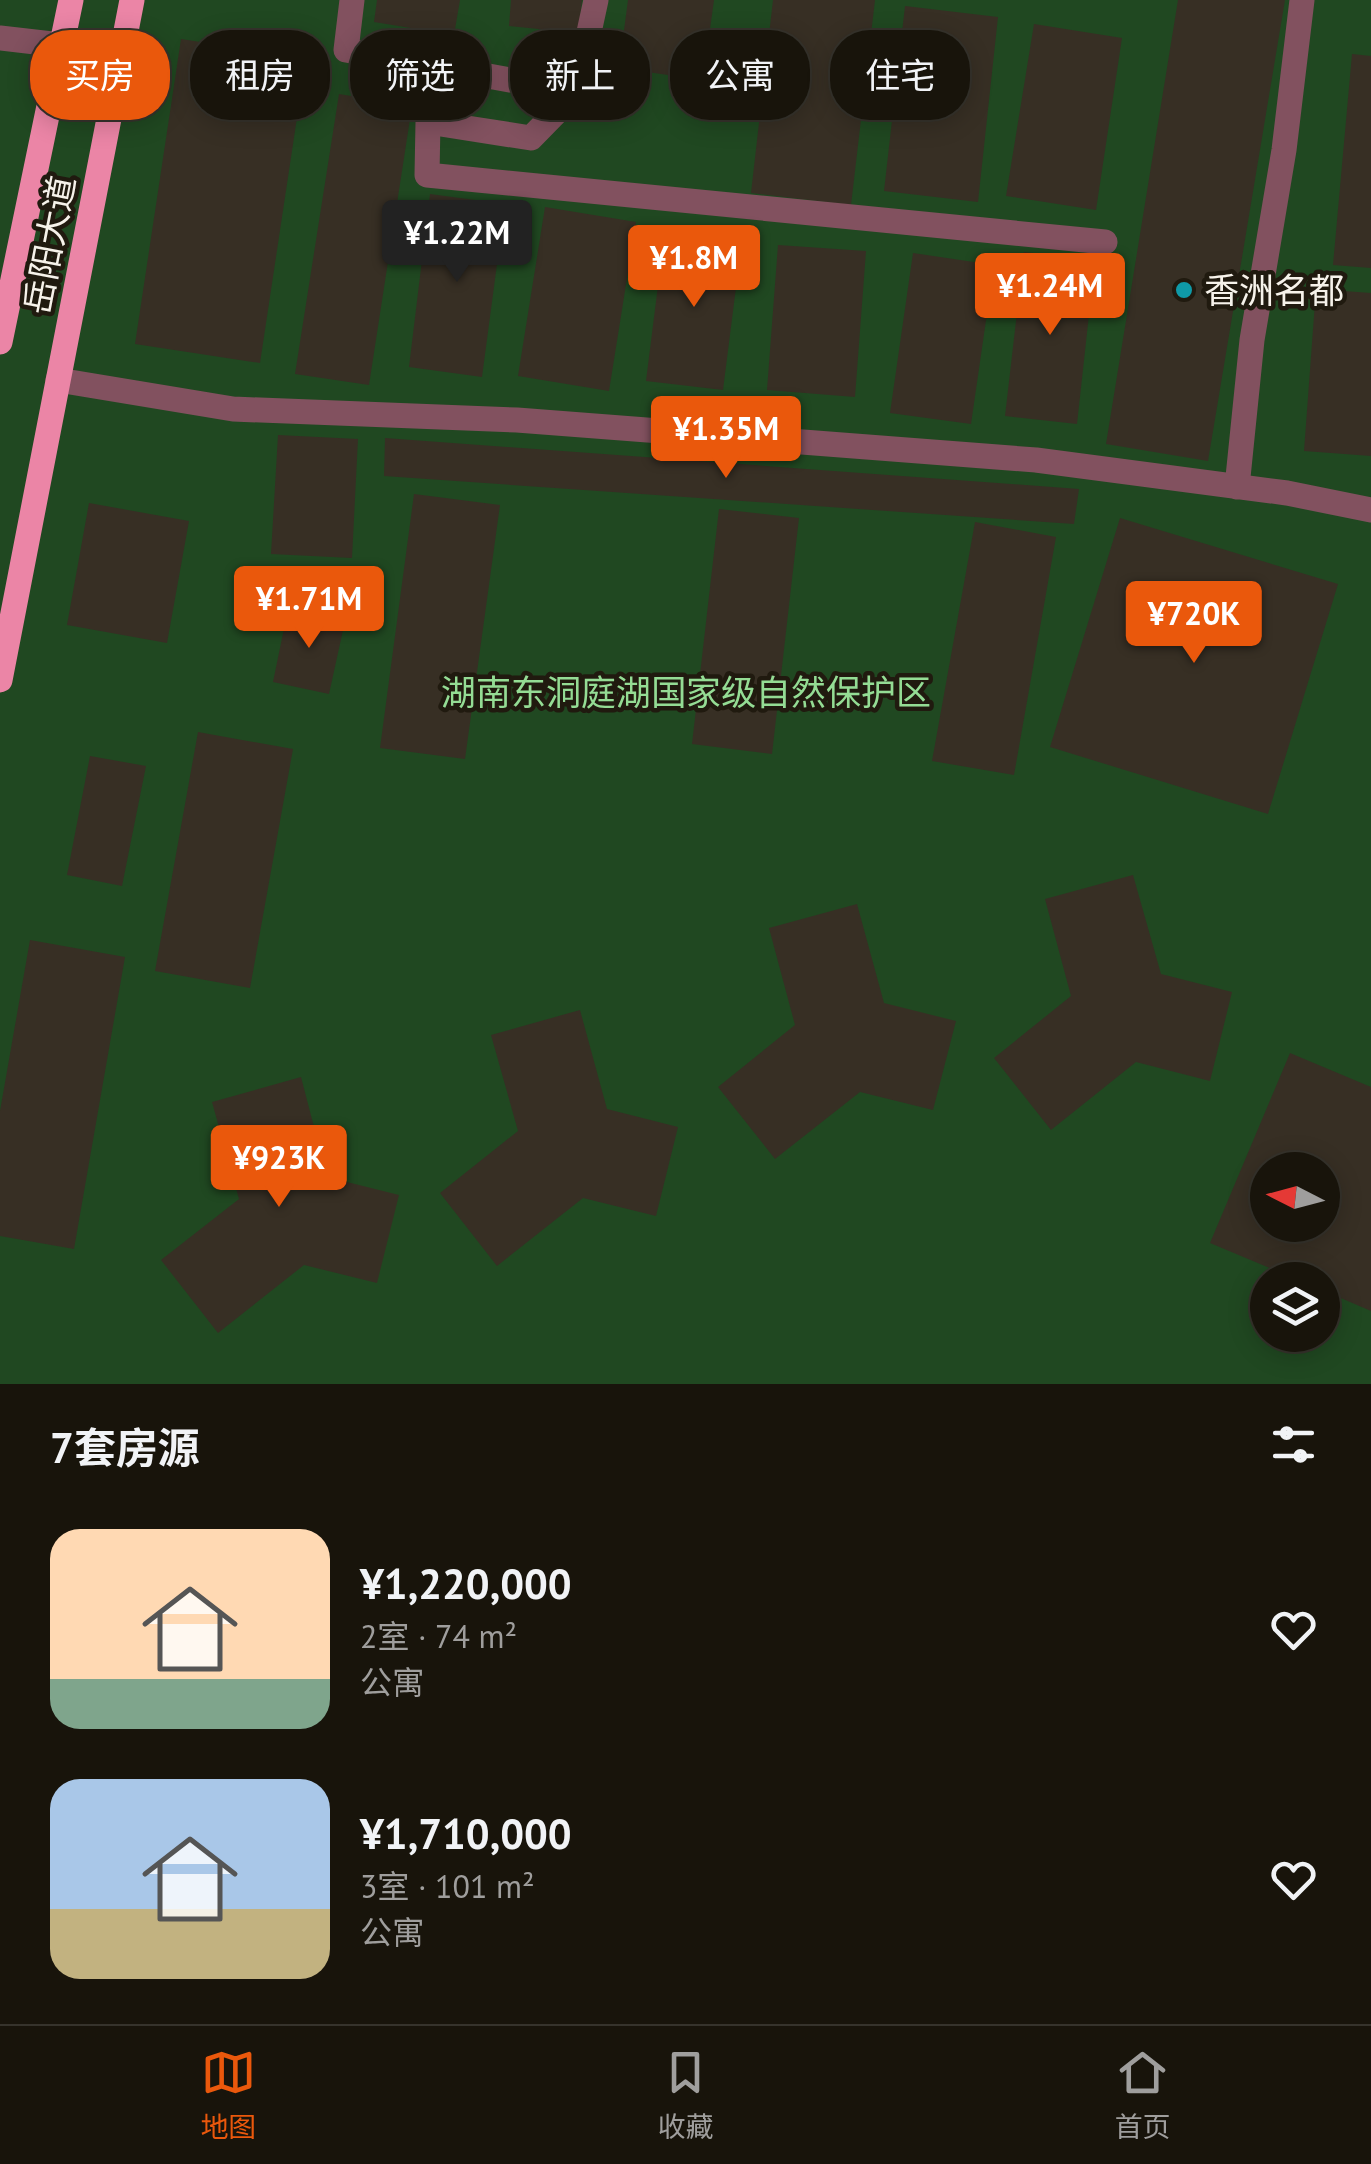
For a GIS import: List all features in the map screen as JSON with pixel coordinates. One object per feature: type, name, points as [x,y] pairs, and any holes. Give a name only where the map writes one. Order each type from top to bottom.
[{"type":"main road","name":"岳阳大道","points":[[64,30],[71,0]]},
{"type":"main road","name":"岳阳大道","points":[[0,680],[132,0]]},
{"type":"main road","name":"岳阳大道","points":[[0,342],[46,120]]},
{"type":"street","points":[[352,0],[346,50],[510,80]]},
{"type":"street","points":[[589,30],[596,0]]},
{"type":"street","points":[[1237,486],[1252,340],[1284,150],[1302,0]]},
{"type":"street","points":[[0,38],[30,42]]},
{"type":"street","points":[[549,120],[532,138],[428,122],[426,175],[1104,242]]},
{"type":"street","points":[[58,380],[233,409],[517,420],[1036,460],[1237,486],[1371,510]]},
{"type":"green space","name":"湖南东洞庭湖国家级自然保护区","points":[[0,0],[1371,0],[1371,1384],[0,1384]]},
{"type":"building","points":[[377,0],[460,0],[455,30],[423,30],[374,22]]},
{"type":"building","points":[[511,0],[582,0],[578,30],[509,26]]},
{"type":"building","points":[[628,0],[714,0],[710,30],[670,30],[670,75],[650,72],[650,30],[624,30]]},
{"type":"building","points":[[773,0],[875,0],[871,30],[830,30],[830,120],[861,120],[851,205],[751,193],[759,120],[810,120],[810,30],[770,30]]},
{"type":"building","name":"香洲名都","points":[[1178,0],[1285,0],[1208,461],[1106,444]]},
{"type":"building","points":[[905,6],[998,17],[978,202],[884,191],[892,120],[970,120],[970,30],[902,30]]},
{"type":"building","points":[[1034,24],[1122,38],[1096,210],[1006,196]]},
{"type":"building","points":[[181,39],[190,40],[190,120],[297,120],[260,363],[135,344]]},
{"type":"building","points":[[1352,54],[1371,56],[1371,268],[1333,265]]},
{"type":"building","points":[[339,94],[350,96],[350,120],[410,120],[369,385],[295,374]]},
{"type":"building","points":[[430,194],[505,204],[482,377],[409,367]]},
{"type":"building","points":[[545,207],[636,222],[609,391],[518,376]]},
{"type":"building","points":[[665,230],[742,240],[723,390],[646,381]]},
{"type":"building","points":[[778,245],[866,251],[855,397],[767,390]]},
{"type":"building","points":[[1024,252],[1095,260],[1077,424],[1005,416]]},
{"type":"building","points":[[913,253],[994,265],[971,424],[890,413]]},
{"type":"building","points":[[1316,289],[1371,293],[1371,456],[1304,451]]},
{"type":"building","points":[[278,435],[358,439],[352,558],[271,554]]},
{"type":"building","points":[[385,438],[1079,489],[1074,524],[384,476]]},
{"type":"building","points":[[414,494],[500,505],[465,759],[380,748]]},
{"type":"building","points":[[89,503],[189,521],[167,643],[67,625]]},
{"type":"building","points":[[719,509],[799,518],[772,754],[692,744]]},
{"type":"building","points":[[1120,518],[1338,584],[1268,814],[1050,747]]},
{"type":"building","points":[[975,522],[1056,537],[1014,775],[932,761]]},
{"type":"building","points":[[288,609],[345,621],[329,694],[273,682]]},
{"type":"building","points":[[198,732],[293,749],[250,988],[155,971]]},
{"type":"building","points":[[90,756],[146,766],[122,886],[67,875]]},
{"type":"building","points":[[1133,875],[1161,974],[1232,992],[1210,1081],[1136,1062],[1051,1130],[994,1058],[1071,996],[1045,899]]},
{"type":"building","points":[[857,904],[884,1003],[956,1021],[933,1110],[860,1092],[775,1159],[718,1087],[795,1025],[769,928]]},
{"type":"building","points":[[30,940],[125,957],[74,1249],[0,1236],[0,1111]]},
{"type":"building","points":[[580,1010],[607,1109],[678,1127],[656,1216],[583,1198],[497,1266],[440,1193],[518,1131],[491,1035]]},
{"type":"building","points":[[1290,1053],[1371,1087],[1371,1311],[1340,1298],[1340,1262],[1255,1262],[1210,1243]]},
{"type":"building","points":[[301,1077],[327,1177],[399,1195],[377,1283],[304,1265],[218,1333],[161,1260],[239,1199],[212,1102]]},
{"type":"place","name":"香洲名都","points":[[1184,290]]}]
